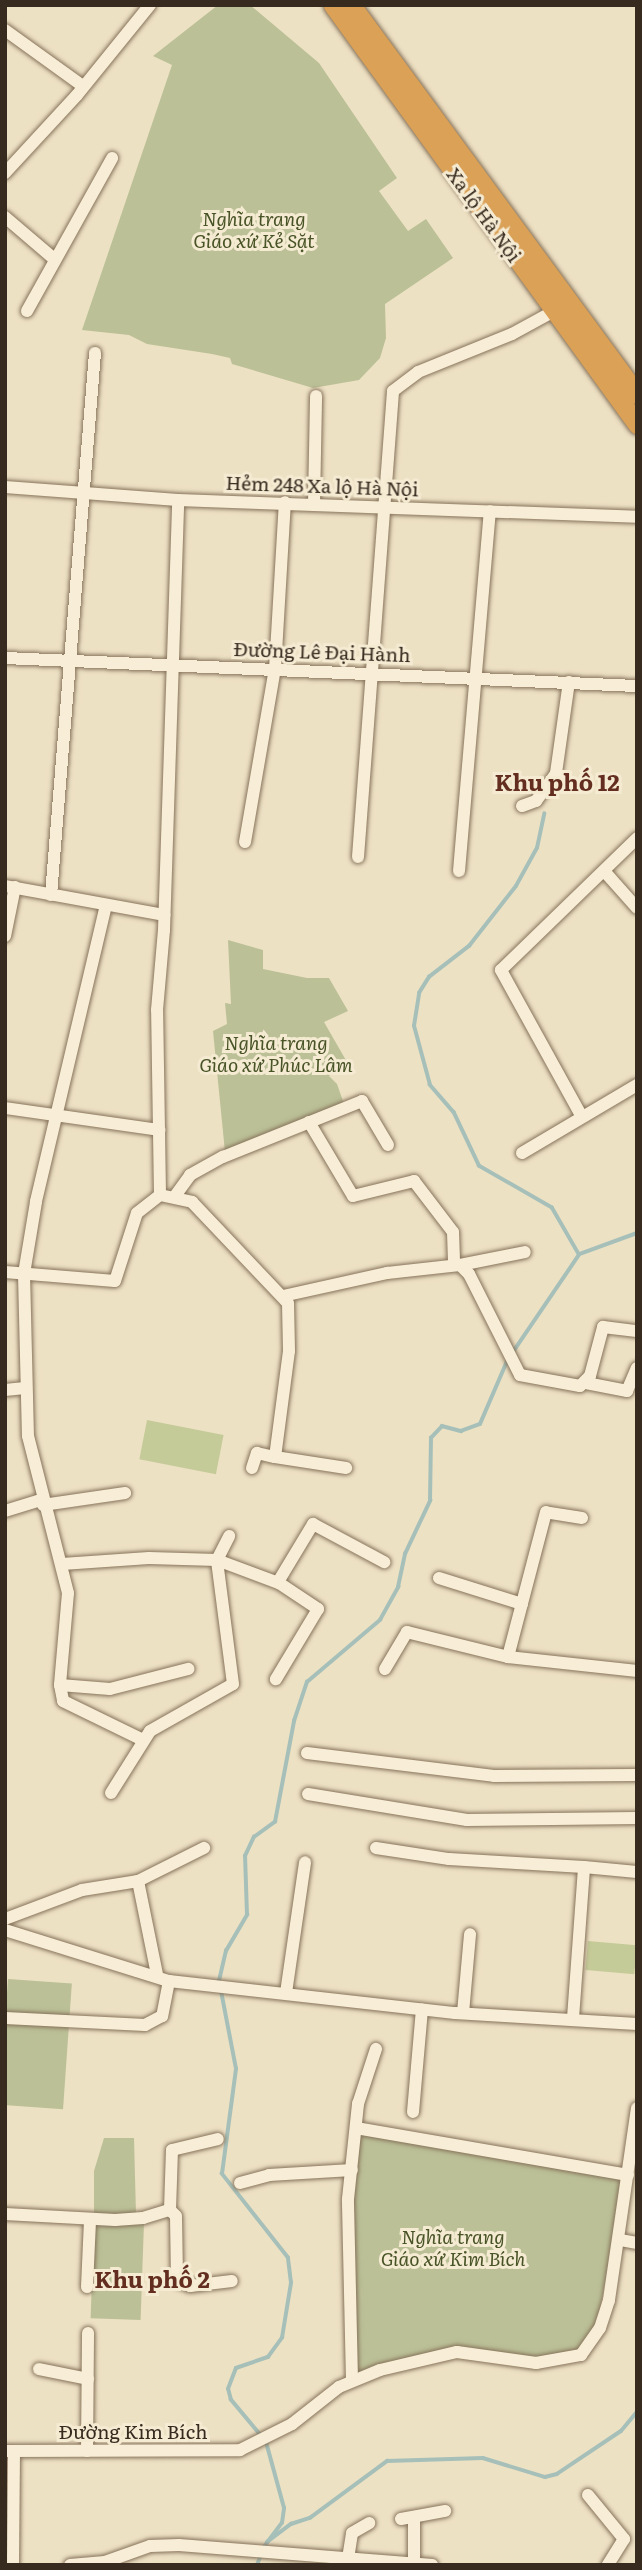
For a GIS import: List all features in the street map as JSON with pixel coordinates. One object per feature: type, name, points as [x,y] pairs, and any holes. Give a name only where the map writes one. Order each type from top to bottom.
[{"type":"highway","name":"Xa lộ Hà Nội","points":[[333,5],[561,306],[637,424]]},
{"type":"highway","name":"Xa lộ Hà Nội","points":[[351,5],[539,276]]},
{"type":"highway","name":"Xa lộ Hà Nội","points":[[561,306],[637,394]]},
{"type":"street","points":[[5,173],[83,86],[150,5]]},
{"type":"street","points":[[5,30],[83,86]]},
{"type":"street","points":[[27,311],[53,258],[113,158]]},
{"type":"street","points":[[5,217],[53,258]]},
{"type":"street","points":[[358,857],[394,388],[418,372],[512,334],[561,306]]},
{"type":"street","points":[[51,895],[95,353]]},
{"type":"street","points":[[314,504],[316,396]]},
{"type":"street","name":"Hẻm 248 Xa lộ Hà Nội","points":[[5,487],[178,500],[637,517]]},
{"type":"street","points":[[160,1195],[157,1010],[164,915],[178,500]]},
{"type":"street","points":[[245,842],[275,669],[285,502]]},
{"type":"street","points":[[458,871],[490,511]]},
{"type":"street","name":"Đường Lê Đại Hành","points":[[5,658],[637,686]]},
{"type":"street","points":[[522,806],[536,801],[556,773],[569,682]]},
{"type":"street","points":[[582,1117],[501,970],[605,872],[636,836]]},
{"type":"street","points":[[605,872],[637,908]]},
{"type":"street","points":[[5,936],[10,886],[164,915]]},
{"type":"street","points":[[106,905],[56,1117],[24,1274],[24,1388],[43,1502],[68,1593],[60,1685],[63,1701],[143,1740]]},
{"type":"street","points":[[522,1153],[637,1086]]},
{"type":"street","points":[[175,1196],[183,1182],[201,1169],[362,1101],[388,1145]]},
{"type":"street","points":[[5,1108],[159,1130]]},
{"type":"street","points":[[309,1122],[353,1196],[414,1181],[453,1232],[457,1265],[470,1274],[516,1370],[523,1378],[586,1383],[627,1391],[637,1368]]},
{"type":"street","points":[[5,1272],[115,1281],[130,1225],[137,1213],[160,1195],[175,1196],[207,1213],[283,1296],[289,1311],[289,1351],[275,1457]]},
{"type":"street","points":[[283,1296],[317,1286],[525,1252]]},
{"type":"street","points":[[586,1383],[603,1327],[637,1331]]},
{"type":"street","points":[[5,1390],[24,1388]]},
{"type":"street","points":[[251,1468],[257,1453],[346,1468]]},
{"type":"street","points":[[5,1511],[43,1502],[125,1493]]},
{"type":"street","points":[[508,1657],[546,1512],[582,1518]]},
{"type":"street","points":[[278,1582],[313,1524],[384,1562]]},
{"type":"street","points":[[111,1793],[143,1740],[154,1727],[233,1684],[217,1560],[229,1536]]},
{"type":"street","points":[[62,1564],[149,1558],[217,1560],[278,1582],[318,1609],[276,1679]]},
{"type":"street","points":[[439,1578],[522,1604]]},
{"type":"street","points":[[385,1669],[407,1632],[508,1657],[637,1671]]},
{"type":"street","points":[[60,1685],[110,1689],[188,1669]]},
{"type":"street","points":[[307,1753],[494,1776],[637,1775]]},
{"type":"street","points":[[308,1794],[368,1807],[481,1821],[637,1818]]},
{"type":"street","points":[[5,1919],[82,1891],[138,1881],[186,1861],[204,1847]]},
{"type":"street","points":[[376,1848],[637,1872]]},
{"type":"street","points":[[286,1993],[305,1862]]},
{"type":"street","points":[[573,2018],[584,1867]]},
{"type":"street","points":[[138,1881],[157,1974]]},
{"type":"street","points":[[5,1930],[157,1974],[169,1981],[206,1988],[286,1993],[463,2013],[637,2024]]},
{"type":"street","points":[[463,2013],[470,1934]]},
{"type":"street","points":[[5,2018],[145,2025],[162,2016],[169,1981]]},
{"type":"street","points":[[413,2112],[422,2009]]},
{"type":"street","points":[[376,2049],[358,2104],[348,2199],[352,2380],[457,2352],[536,2363],[581,2354],[600,2328],[620,2240],[637,2108]]},
{"type":"street","points":[[356,2128],[628,2175]]},
{"type":"street","points":[[218,2139],[172,2150],[170,2210],[176,2216],[177,2281],[190,2286],[232,2281]]},
{"type":"street","points":[[240,2183],[269,2175],[352,2170]]},
{"type":"street","points":[[5,2214],[90,2220],[143,2218],[170,2210]]},
{"type":"street","points":[[87,2287],[90,2220]]},
{"type":"street","points":[[620,2240],[637,2243]]},
{"type":"street","points":[[88,2333],[88,2451]]},
{"type":"street","points":[[39,2369],[88,2378]]},
{"type":"street","name":"Đường Kim Bích","points":[[10,2451],[228,2451],[259,2445],[352,2380]]},
{"type":"street","points":[[10,2451],[13,2565]]},
{"type":"street","points":[[588,2495],[624,2539],[608,2565]]},
{"type":"street","points":[[70,2565],[105,2564],[150,2546],[248,2547],[347,2563],[421,2563],[407,2518],[445,2511]]},
{"type":"street","points":[[347,2563],[352,2533],[369,2523]]},
{"type":"green space","name":"Nghĩa trang Giáo xứ Kẻ Sặt","points":[[218,5],[250,5],[319,63],[397,178],[379,191],[408,231],[426,219],[453,258],[385,304],[386,338],[380,358],[359,380],[313,388],[232,364],[230,358],[147,344],[129,335],[82,330],[172,65],[153,56]]},
{"type":"green space","name":"Nghĩa trang Giáo xứ Phúc Lâm","points":[[228,940],[263,950],[263,969],[307,978],[329,978],[348,1011],[324,1022],[347,1062],[329,1076],[337,1084],[344,1104],[225,1152],[213,1031],[227,1024],[225,1003],[231,1004]]},
{"type":"green space","points":[[147,1420],[224,1435],[216,1474],[139,1459]]},
{"type":"green space","points":[[588,1941],[637,1945],[634,1974],[585,1970]]},
{"type":"green space","points":[[8,1979],[72,1983],[63,2109],[5,2105]]},
{"type":"green space","name":"Nghĩa trang Giáo xứ Kim Bích","points":[[359,2131],[624,2178],[597,2326],[579,2351],[553,2359],[460,2349],[356,2375],[352,2199]]},
{"type":"green space","points":[[104,2138],[134,2138],[136,2215],[94,2216],[94,2171]]},
{"type":"green space","points":[[94,2220],[144,2222],[141,2320],[91,2318]]},
{"type":"waterway","points":[[513,1352],[579,1255],[552,1208],[479,1166],[454,1113],[430,1085],[414,1026],[419,993],[429,977],[469,946],[516,886],[537,848],[544,814]]},
{"type":"waterway","points":[[580,1254],[637,1233]]},
{"type":"waterway","points":[[261,2436],[231,2400],[228,2389],[236,2368],[268,2357],[282,2338],[291,2283],[288,2258],[222,2174],[236,2069],[219,1981],[226,1951],[247,1915],[245,1856],[254,1837],[275,1822],[294,1721],[307,1682],[380,1620],[398,1587],[405,1554],[430,1501],[431,1438],[442,1426],[461,1431],[480,1424],[508,1359]]},
{"type":"waterway","points":[[267,2542],[291,2524],[310,2518],[387,2461],[483,2458],[545,2477],[557,2474],[621,2431],[637,2412]]},
{"type":"waterway","points":[[263,2548],[282,2523],[284,2508],[266,2442]]},
{"type":"waterway","points":[[257,2565],[261,2555]]},
{"type":"district","name":"Khu phố 12","points":[[557,781]]},
{"type":"district","name":"Khu phố 2","points":[[152,2278]]}]
